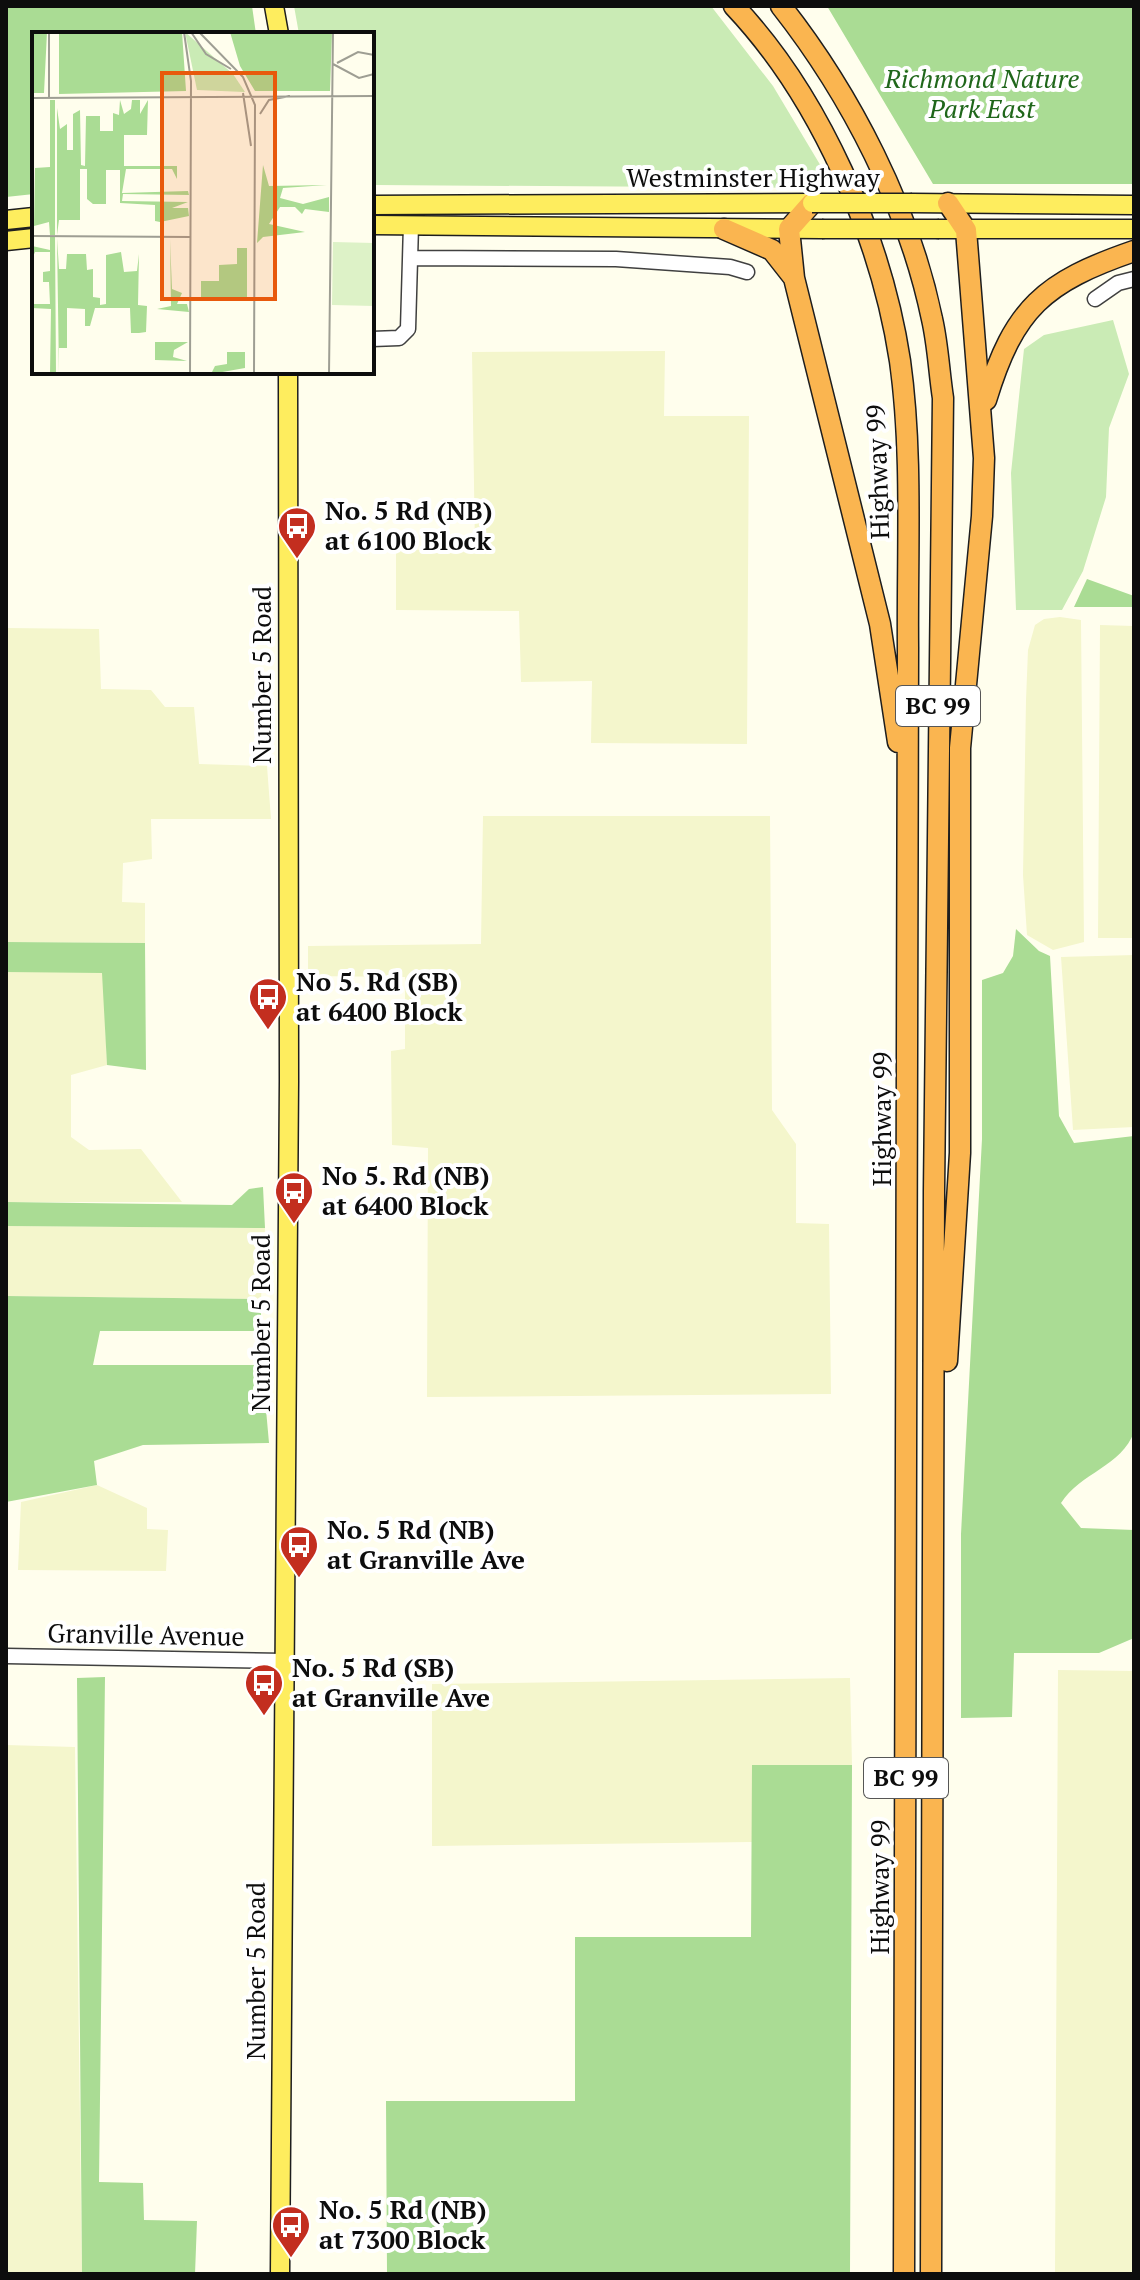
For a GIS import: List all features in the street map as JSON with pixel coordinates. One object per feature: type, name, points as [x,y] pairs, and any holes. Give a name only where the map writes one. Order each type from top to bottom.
[{"type":"highway","name":"Highway 99","points":[[734,6],[785,72],[824,135],[868,236],[886,294],[900,362],[907,475],[908,780],[904,2274]]},
{"type":"highway","name":"Highway 99","points":[[781,6],[810,43],[854,114],[905,227],[933,321],[943,398],[934,1191],[931,2274]]},
{"type":"highway","points":[[812,203],[789,229],[794,278],[880,624],[897,740],[908,780]]},
{"type":"highway","points":[[935,1444],[946,1377],[960,1153],[960,748],[982,516],[983,411],[966,230],[938,203]]},
{"type":"highway","points":[[724,229],[772,250],[794,278]]},
{"type":"highway","points":[[983,411],[1001,351],[1025,314],[1049,291],[1075,275],[1134,251]]},
{"type":"main road","points":[[274,6],[279,32]]},
{"type":"main road","name":"Westminster Highway","points":[[381,205],[1134,205]]},
{"type":"main road","points":[[6,220],[32,217]]},
{"type":"main road","name":"Westminster Highway","points":[[374,225],[1134,229]]},
{"type":"main road","points":[[6,241],[32,238]]},
{"type":"main road","name":"Number 5 Road","points":[[280,2274],[289,1081],[288,374]]},
{"type":"street","points":[[374,339],[399,338],[408,329],[411,225]]},
{"type":"street","points":[[411,258],[616,259],[730,267],[747,272]]},
{"type":"street","points":[[1095,299],[1118,283],[1134,279]]},
{"type":"street","name":"Granville Avenue","points":[[6,1656],[284,1661]]},
{"type":"green space","points":[[6,6],[252,6],[256,32],[32,32],[32,194],[6,197]]},
{"type":"green space","points":[[294,6],[711,6],[773,86],[834,188],[376,185],[374,32],[299,32]]},
{"type":"green space","name":"Richmond Nature Park East","points":[[827,6],[1134,6],[1134,184],[933,184]]},
{"type":"green space","points":[[1113,320],[1129,374],[1109,428],[1106,497],[1083,571],[1062,610],[1016,610],[1011,473],[1024,349],[1044,335]]},
{"type":"green space","points":[[665,351],[664,416],[749,416],[747,744],[591,743],[592,681],[521,682],[519,611],[396,610],[396,550],[475,549],[472,352]]},
{"type":"green space","points":[[1087,579],[1134,596],[1134,607],[1074,607]]},
{"type":"green space","points":[[1060,617],[1081,620],[1084,942],[1053,950],[1027,935],[1023,875],[1026,700],[1028,650],[1035,625],[1044,619]]},
{"type":"green space","points":[[1100,625],[1134,626],[1134,938],[1098,938]]},
{"type":"green space","points":[[6,628],[99,629],[101,689],[151,690],[165,707],[194,707],[199,764],[267,766],[271,819],[151,819],[152,859],[123,863],[122,902],[145,903],[145,943],[6,942]]},
{"type":"green space","points":[[483,816],[770,816],[772,1110],[796,1144],[796,1223],[829,1224],[831,1394],[427,1397],[428,1148],[392,1145],[391,1051],[405,1049],[405,977],[308,976],[308,946],[481,944]]},
{"type":"green space","points":[[1016,929],[1039,951],[1050,956],[1059,1116],[1074,1143],[1134,1136],[1134,1432],[1120,1453],[1079,1484],[1061,1503],[1081,1528],[1134,1530],[1134,1638],[1099,1653],[1014,1653],[1012,1717],[961,1718],[961,1534],[982,1139],[982,980],[1003,973],[1013,956]]},
{"type":"green space","points":[[6,942],[145,943],[146,1070],[107,1065],[102,973],[6,972]]},
{"type":"green space","points":[[1134,955],[1134,1127],[1073,1130],[1061,957]]},
{"type":"green space","points":[[6,972],[103,972],[107,1065],[71,1075],[71,1137],[89,1150],[141,1149],[182,1202],[6,1202]]},
{"type":"green space","points":[[263,1187],[265,1228],[6,1226],[6,1202],[232,1205],[249,1189]]},
{"type":"green space","points":[[6,1226],[265,1228],[261,1299],[6,1296]]},
{"type":"green space","points":[[6,1296],[261,1299],[261,1331],[100,1331],[93,1365],[262,1365],[269,1443],[143,1445],[94,1461],[97,1485],[6,1502]]},
{"type":"green space","points":[[97,1485],[147,1508],[147,1529],[168,1530],[166,1571],[18,1570],[21,1502]]},
{"type":"green space","points":[[1058,1670],[1134,1671],[1134,2274],[1055,2274]]},
{"type":"green space","points":[[105,1677],[99,2182],[143,2183],[144,2220],[197,2221],[195,2274],[82,2274],[77,1678]]},
{"type":"green space","points":[[850,1678],[852,1765],[752,1765],[752,1842],[432,1846],[432,1684]]},
{"type":"green space","points":[[6,1745],[75,1747],[82,2274],[6,2274]]},
{"type":"green space","points":[[752,1765],[852,1765],[850,2274],[387,2274],[386,2101],[575,2101],[575,1937],[751,1937]]},
{"type":"place","name":"No. 5 Rd (NB) at 6100 Block","points":[[297,560]]},
{"type":"place","name":"No 5. Rd (SB) at 6400 Block","points":[[268,1031]]},
{"type":"place","name":"No 5. Rd (NB) at 6400 Block","points":[[294,1225]]},
{"type":"place","name":"No. 5 Rd (NB) at Granville Ave","points":[[299,1579]]},
{"type":"place","name":"No. 5 Rd (SB) at Granville Ave","points":[[264,1717]]},
{"type":"place","name":"No. 5 Rd (NB) at 7300 Block","points":[[291,2259]]}]
